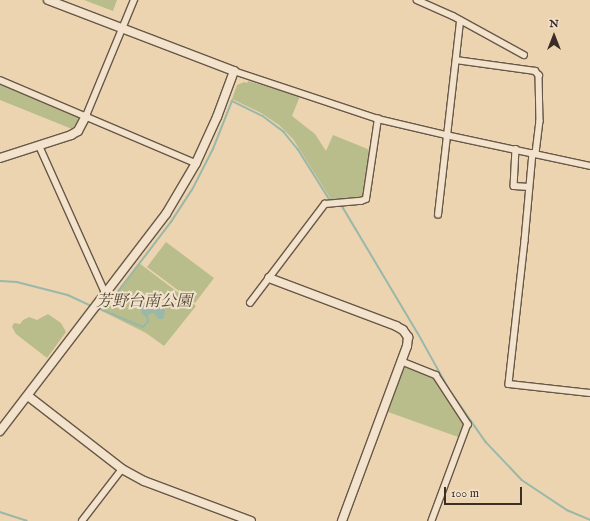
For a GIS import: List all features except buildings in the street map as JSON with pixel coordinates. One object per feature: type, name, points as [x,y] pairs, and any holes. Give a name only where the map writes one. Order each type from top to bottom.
[{"type":"street","points":[[48,0],[234,71],[378,119],[590,166]]},
{"type":"street","points":[[0,158],[78,131],[86,116],[134,0]]},
{"type":"street","points":[[416,0],[460,21],[524,55]]},
{"type":"street","points":[[438,215],[460,21]]},
{"type":"street","points":[[456,60],[535,71],[539,75],[540,121],[529,187],[526,241],[509,384],[590,393]]},
{"type":"street","points":[[0,431],[166,214],[196,163],[217,117],[234,71]]},
{"type":"street","points":[[0,80],[196,163]]},
{"type":"street","points":[[250,303],[326,204],[361,201],[366,199],[378,119]]},
{"type":"street","points":[[40,145],[106,294]]},
{"type":"street","points":[[516,149],[514,186],[529,187]]},
{"type":"street","points":[[269,278],[396,326],[403,330],[408,337],[407,346],[342,521]]},
{"type":"street","points":[[401,362],[436,376],[468,424],[432,521]]},
{"type":"street","points":[[28,396],[122,469],[158,487],[251,521]]},
{"type":"street","points":[[82,521],[122,469]]},
{"type":"green space","points":[[84,0],[117,0],[113,11]]},
{"type":"green space","points":[[248,81],[300,96],[292,116],[315,134],[326,151],[333,135],[370,150],[365,191],[361,198],[332,201],[293,139],[279,125],[261,113],[232,99],[237,85],[244,82],[247,83]]},
{"type":"green space","points":[[0,84],[79,117],[78,121],[72,129],[0,100]]},
{"type":"green space","points":[[166,242],[214,278],[195,303],[147,267]]},
{"type":"green space","name":"芳野台南公園","points":[[139,263],[196,306],[164,346],[146,333],[102,311]]},
{"type":"green space","points":[[48,314],[61,323],[66,332],[47,358],[16,334],[12,327],[14,323],[20,324],[23,320],[29,317],[37,320]]},
{"type":"green space","points":[[408,366],[436,377],[466,424],[461,438],[388,412],[403,369]]},
{"type":"shaded area","points":[[147,301],[156,301],[163,305],[165,312],[163,319],[158,319],[154,313],[149,314],[147,318],[142,314],[141,309]]},
{"type":"waterway","points":[[104,310],[171,222],[192,190],[213,149],[232,101],[263,116],[284,132],[298,149],[330,200],[338,199],[339,201]]},
{"type":"waterway","points":[[341,204],[418,333],[449,389],[486,442],[522,480],[567,510],[590,520]]},
{"type":"waterway","points":[[0,281],[17,282],[68,295],[92,306]]},
{"type":"waterway","points":[[98,308],[143,327],[148,322],[147,316]]},
{"type":"waterway","points":[[0,512],[27,521]]}]
